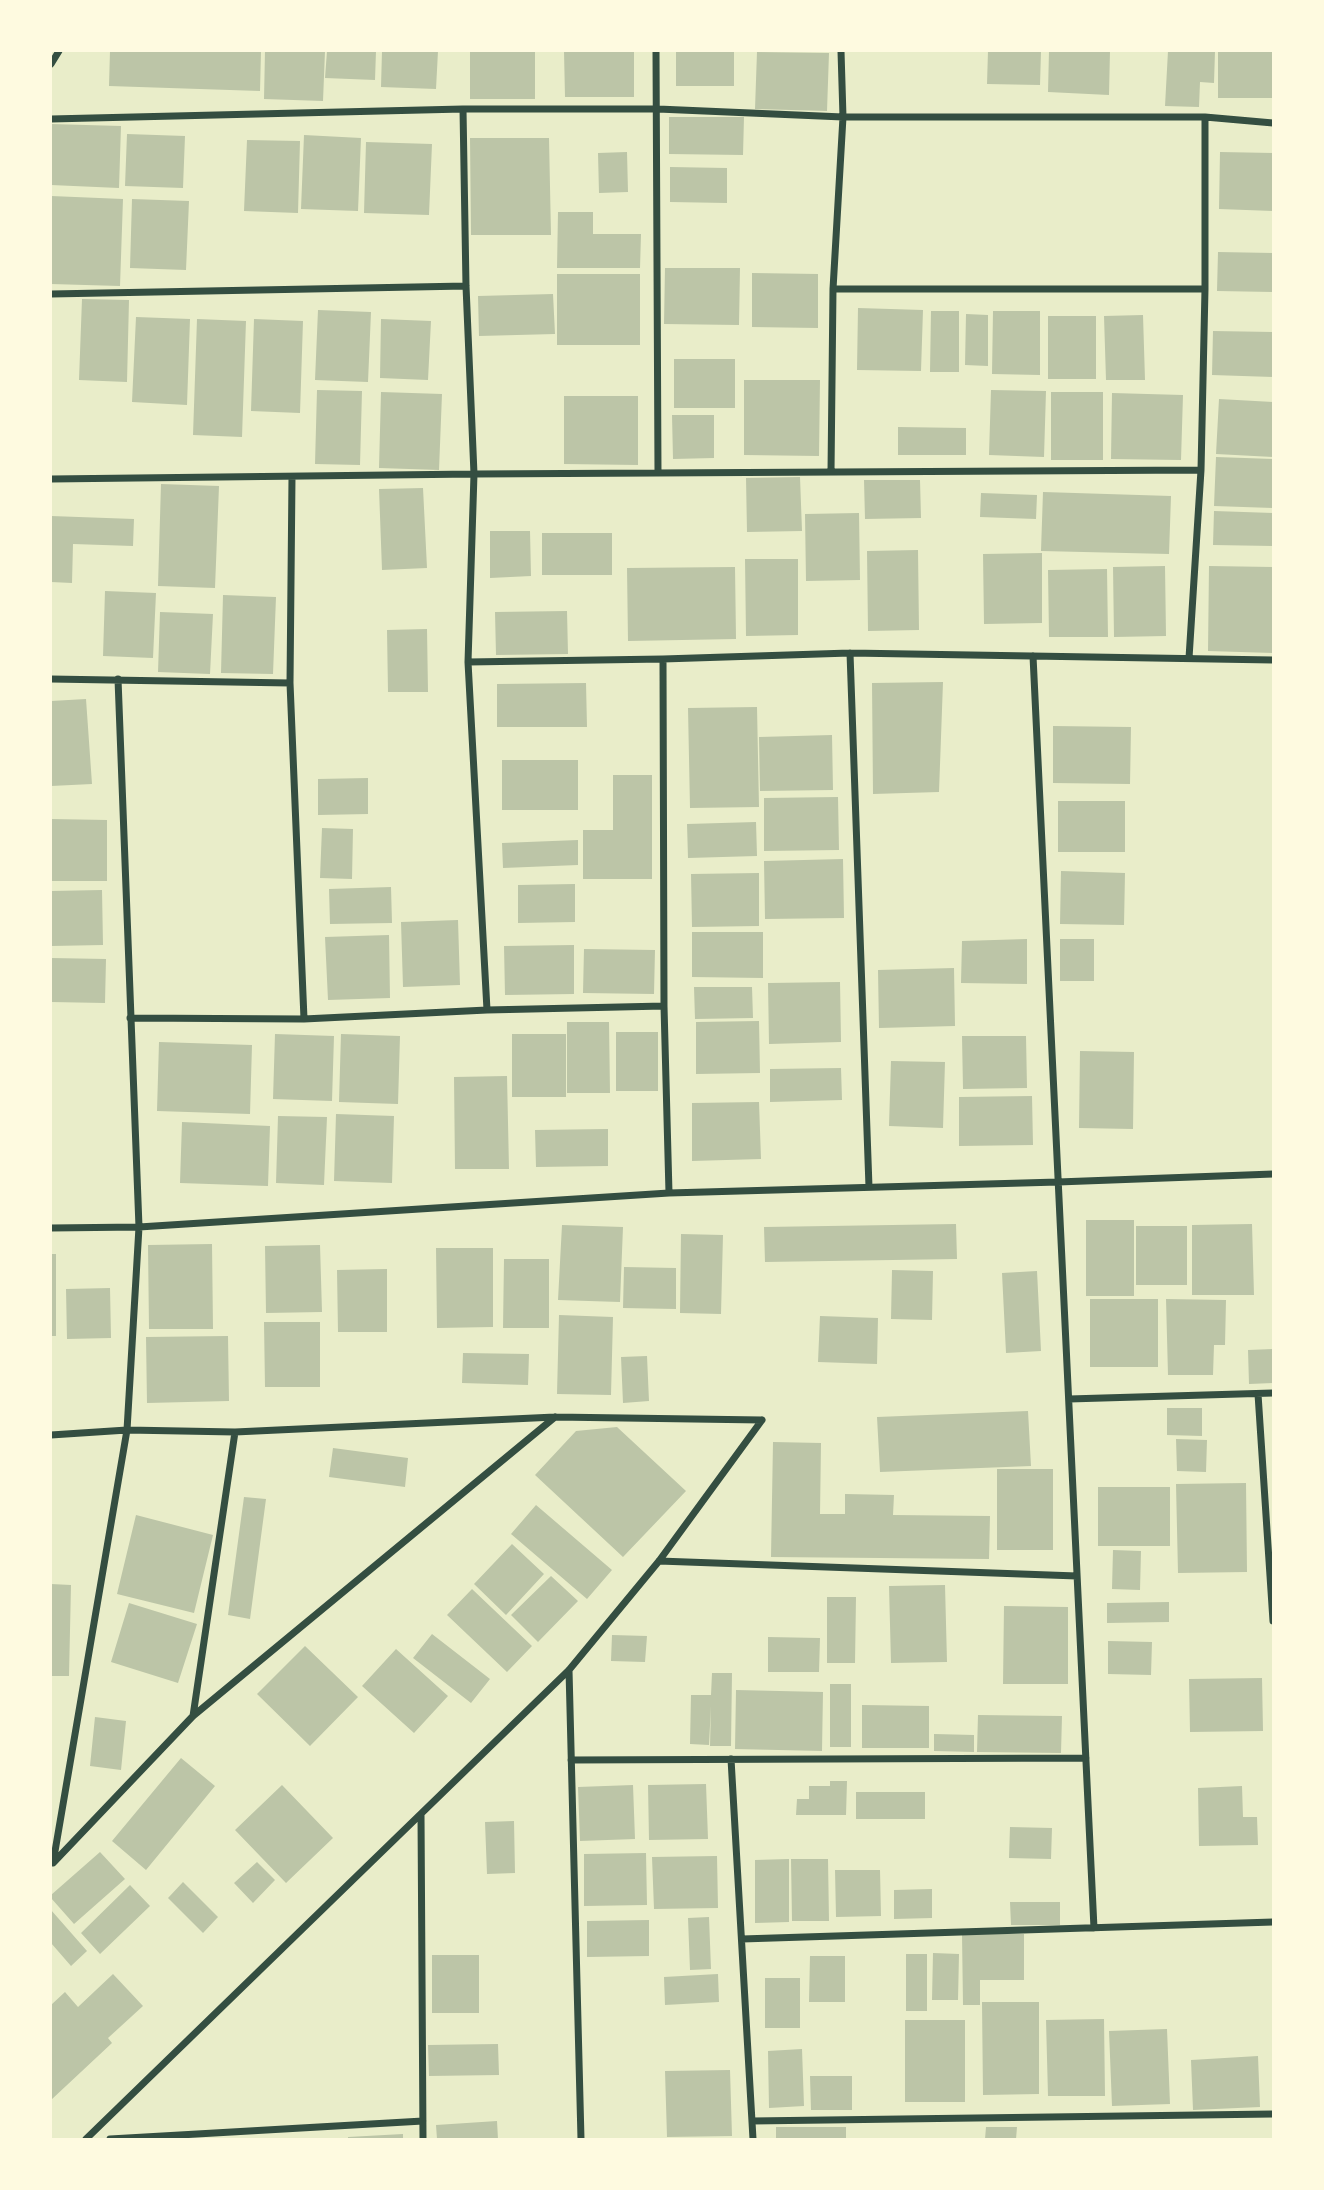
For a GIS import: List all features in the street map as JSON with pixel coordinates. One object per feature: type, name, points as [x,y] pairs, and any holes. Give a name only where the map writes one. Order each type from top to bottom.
[{"type":"street","points":[[51,64],[59,51]]},
{"type":"street","points":[[656,51],[657,473]]},
{"type":"street","points":[[831,472],[833,289],[843,117],[841,51]]},
{"type":"street","points":[[463,109],[466,286],[474,474],[468,662],[487,1010]]},
{"type":"street","points":[[51,119],[463,109],[657,109],[843,117],[1205,117],[1273,123]]},
{"type":"street","points":[[1188,658],[1201,470],[1205,117]]},
{"type":"street","points":[[51,295],[466,286]]},
{"type":"street","points":[[833,289],[1205,289]]},
{"type":"street","points":[[51,479],[1201,470]]},
{"type":"street","points":[[292,477],[290,683],[304,1019]]},
{"type":"street","points":[[468,662],[850,653],[1273,660]]},
{"type":"street","points":[[850,653],[869,1187]]},
{"type":"street","points":[[1033,656],[1094,1928]]},
{"type":"street","points":[[663,659],[664,1006],[669,1193]]},
{"type":"street","points":[[51,679],[290,683]]},
{"type":"street","points":[[52,1864],[127,1430],[139,1227],[118,679]]},
{"type":"street","points":[[130,1018],[304,1019],[487,1010],[664,1006]]},
{"type":"street","points":[[51,1228],[139,1227],[669,1193],[1273,1174]]},
{"type":"street","points":[[1069,1399],[1273,1393]]},
{"type":"street","points":[[1258,1394],[1273,1621]]},
{"type":"street","points":[[51,1435],[127,1430],[235,1432],[555,1417],[762,1420],[659,1561],[569,1670],[86,2139]]},
{"type":"street","points":[[52,1864],[193,1716],[555,1417]]},
{"type":"street","points":[[193,1716],[235,1432]]},
{"type":"street","points":[[659,1561],[1077,1577]]},
{"type":"street","points":[[569,1670],[581,2139]]},
{"type":"street","points":[[571,1760],[1086,1758]]},
{"type":"street","points":[[731,1759],[753,2139]]},
{"type":"street","points":[[421,1814],[423,2139]]},
{"type":"street","points":[[742,1939],[1273,1922]]},
{"type":"street","points":[[752,2121],[1273,2114]]},
{"type":"street","points":[[110,2139],[423,2121]]},
{"type":"building","points":[[110,51],[261,51],[260,91],[109,86]]},
{"type":"building","points":[[265,51],[325,51],[323,101],[264,99]]},
{"type":"building","points":[[327,51],[376,51],[375,80],[325,78]]},
{"type":"building","points":[[382,51],[438,51],[436,89],[381,87]]},
{"type":"building","points":[[470,51],[535,51],[535,99],[470,99]]},
{"type":"building","points":[[564,51],[634,51],[634,97],[565,97]]},
{"type":"building","points":[[676,51],[734,51],[734,86],[676,86]]},
{"type":"building","points":[[988,51],[1041,51],[1040,85],[987,84]]},
{"type":"building","points":[[1049,51],[1110,51],[1109,95],[1048,92]]},
{"type":"building","points":[[1168,51],[1215,51],[1214,83],[1200,82],[1199,107],[1165,106]]},
{"type":"building","points":[[1218,51],[1273,51],[1273,98],[1218,98]]},
{"type":"building","points":[[757,52],[829,53],[827,111],[755,109]]},
{"type":"building","points":[[669,117],[744,117],[743,155],[669,154]]},
{"type":"building","points":[[51,124],[121,126],[119,188],[51,185]]},
{"type":"building","points":[[127,134],[185,136],[183,188],[125,186]]},
{"type":"building","points":[[304,135],[361,138],[358,211],[301,209]]},
{"type":"building","points":[[470,138],[549,138],[551,235],[471,235]]},
{"type":"building","points":[[247,140],[300,141],[298,213],[244,211]]},
{"type":"building","points":[[366,142],[432,144],[429,215],[364,213]]},
{"type":"building","points":[[627,152],[628,192],[599,193],[598,153]]},
{"type":"building","points":[[1220,152],[1273,153],[1273,211],[1219,209]]},
{"type":"building","points":[[670,167],[727,168],[727,203],[670,202]]},
{"type":"building","points":[[51,196],[123,199],[120,286],[51,284]]},
{"type":"building","points":[[132,199],[189,201],[186,270],[130,268]]},
{"type":"building","points":[[558,212],[593,212],[593,234],[641,234],[640,268],[557,268]]},
{"type":"building","points":[[1218,252],[1273,253],[1273,292],[1217,291]]},
{"type":"building","points":[[665,268],[740,268],[739,325],[664,324]]},
{"type":"building","points":[[752,273],[818,274],[818,328],[752,327]]},
{"type":"building","points":[[557,274],[640,274],[640,345],[557,345]]},
{"type":"building","points":[[553,294],[555,334],[479,336],[478,296]]},
{"type":"building","points":[[82,299],[129,300],[127,382],[79,380]]},
{"type":"building","points":[[858,308],[923,310],[921,371],[857,370]]},
{"type":"building","points":[[318,310],[371,312],[368,382],[315,380]]},
{"type":"building","points":[[931,311],[959,311],[959,372],[930,372]]},
{"type":"building","points":[[993,311],[1040,311],[1040,375],[992,374]]},
{"type":"building","points":[[966,314],[988,315],[988,366],[965,365]]},
{"type":"building","points":[[1143,315],[1145,380],[1106,380],[1104,316]]},
{"type":"building","points":[[1048,316],[1096,316],[1096,379],[1048,379]]},
{"type":"building","points":[[136,317],[190,319],[187,405],[132,402]]},
{"type":"building","points":[[197,319],[246,321],[242,437],[193,435]]},
{"type":"building","points":[[254,319],[303,321],[300,413],[251,411]]},
{"type":"building","points":[[381,319],[431,321],[428,380],[380,378]]},
{"type":"building","points":[[1213,331],[1273,332],[1273,377],[1212,375]]},
{"type":"building","points":[[674,359],[735,359],[735,408],[674,408]]},
{"type":"building","points":[[744,380],[820,380],[819,456],[744,455]]},
{"type":"building","points":[[317,390],[362,391],[360,465],[315,464]]},
{"type":"building","points":[[991,390],[1046,391],[1044,457],[989,455]]},
{"type":"building","points":[[381,392],[442,394],[439,470],[379,468]]},
{"type":"building","points":[[1051,392],[1103,392],[1103,460],[1051,460]]},
{"type":"building","points":[[1112,393],[1183,395],[1181,460],[1111,459]]},
{"type":"building","points":[[564,396],[638,396],[638,465],[564,464]]},
{"type":"building","points":[[1219,399],[1273,402],[1273,457],[1216,454]]},
{"type":"building","points":[[672,415],[714,415],[714,458],[673,459]]},
{"type":"building","points":[[898,427],[966,428],[966,455],[898,455]]},
{"type":"building","points":[[1216,457],[1273,459],[1273,508],[1214,506]]},
{"type":"building","points":[[800,477],[802,531],[747,532],[746,478]]},
{"type":"building","points":[[864,480],[920,480],[921,518],[865,519]]},
{"type":"building","points":[[161,484],[219,486],[215,588],[158,586]]},
{"type":"building","points":[[423,488],[427,568],[382,570],[379,489]]},
{"type":"building","points":[[1043,492],[1171,496],[1169,554],[1041,551]]},
{"type":"building","points":[[981,493],[1037,495],[1036,519],[980,517]]},
{"type":"building","points":[[1214,511],[1273,513],[1273,546],[1213,545]]},
{"type":"building","points":[[859,513],[860,580],[806,581],[805,514]]},
{"type":"building","points":[[51,516],[134,519],[133,546],[73,544],[72,583],[51,582]]},
{"type":"building","points":[[490,531],[530,531],[531,576],[490,578]]},
{"type":"building","points":[[542,533],[612,533],[612,575],[542,575]]},
{"type":"building","points":[[918,550],[919,630],[868,631],[867,551]]},
{"type":"building","points":[[1042,553],[1042,623],[984,624],[983,554]]},
{"type":"building","points":[[745,559],[798,559],[798,635],[746,636]]},
{"type":"building","points":[[1165,566],[1166,636],[1114,637],[1113,567]]},
{"type":"building","points":[[1209,566],[1273,567],[1273,653],[1208,651]]},
{"type":"building","points":[[735,567],[736,639],[628,641],[627,568]]},
{"type":"building","points":[[1107,569],[1108,637],[1049,637],[1048,570]]},
{"type":"building","points":[[105,591],[156,593],[153,658],[103,656]]},
{"type":"building","points":[[223,595],[276,597],[273,674],[221,673]]},
{"type":"building","points":[[567,611],[568,654],[496,655],[495,612]]},
{"type":"building","points":[[160,612],[213,614],[210,674],[158,672]]},
{"type":"building","points":[[427,629],[428,692],[388,692],[387,630]]},
{"type":"building","points":[[943,682],[939,792],[873,794],[872,683]]},
{"type":"building","points":[[586,683],[587,727],[497,727],[497,684]]},
{"type":"building","points":[[86,699],[92,784],[51,786],[51,701]]},
{"type":"building","points":[[757,707],[759,807],[690,808],[688,708]]},
{"type":"building","points":[[1053,726],[1131,727],[1130,784],[1053,783]]},
{"type":"building","points":[[832,735],[833,790],[760,791],[759,737]]},
{"type":"building","points":[[502,760],[578,760],[578,810],[502,810]]},
{"type":"building","points":[[613,775],[652,775],[652,879],[583,879],[583,830],[613,830]]},
{"type":"building","points":[[368,778],[368,814],[318,815],[318,779]]},
{"type":"building","points":[[838,797],[839,850],[764,851],[764,798]]},
{"type":"building","points":[[1058,801],[1125,801],[1125,852],[1058,852]]},
{"type":"building","points":[[51,819],[107,820],[107,881],[51,881]]},
{"type":"building","points":[[756,822],[757,856],[688,858],[687,824]]},
{"type":"building","points":[[322,828],[353,829],[352,879],[320,878]]},
{"type":"building","points":[[578,840],[578,865],[503,868],[502,843]]},
{"type":"building","points":[[843,859],[844,918],[765,919],[764,861]]},
{"type":"building","points":[[1061,871],[1125,873],[1124,925],[1060,924]]},
{"type":"building","points":[[759,873],[759,926],[692,927],[691,874]]},
{"type":"building","points":[[575,884],[575,922],[518,923],[518,885]]},
{"type":"building","points":[[391,887],[392,923],[330,924],[329,889]]},
{"type":"building","points":[[102,890],[103,945],[51,946],[51,891]]},
{"type":"building","points":[[458,920],[460,985],[403,987],[401,922]]},
{"type":"building","points":[[692,932],[763,932],[763,978],[692,977]]},
{"type":"building","points":[[389,935],[390,998],[328,1000],[325,937]]},
{"type":"building","points":[[1027,939],[1027,984],[961,983],[962,941]]},
{"type":"building","points":[[1060,939],[1094,939],[1094,981],[1060,981]]},
{"type":"building","points":[[574,945],[574,994],[505,995],[504,946]]},
{"type":"building","points":[[584,949],[655,950],[654,994],[583,993]]},
{"type":"building","points":[[51,958],[106,959],[105,1003],[51,1002]]},
{"type":"building","points":[[954,968],[955,1026],[879,1028],[878,970]]},
{"type":"building","points":[[840,982],[841,1042],[769,1044],[768,983]]},
{"type":"building","points":[[694,987],[752,987],[753,1018],[695,1019]]},
{"type":"building","points":[[759,1021],[760,1073],[696,1074],[696,1022]]},
{"type":"building","points":[[567,1022],[609,1022],[610,1093],[567,1093]]},
{"type":"building","points":[[616,1032],[658,1032],[658,1091],[616,1091]]},
{"type":"building","points":[[275,1034],[334,1036],[332,1101],[273,1099]]},
{"type":"building","points":[[341,1034],[400,1036],[398,1104],[339,1102]]},
{"type":"building","points":[[512,1034],[566,1034],[566,1097],[512,1097]]},
{"type":"building","points":[[962,1036],[1026,1036],[1027,1088],[963,1089]]},
{"type":"building","points":[[159,1042],[252,1045],[250,1114],[157,1111]]},
{"type":"building","points":[[1080,1051],[1134,1052],[1133,1129],[1079,1128]]},
{"type":"building","points":[[891,1061],[945,1062],[943,1128],[889,1126]]},
{"type":"building","points":[[841,1068],[842,1100],[770,1102],[770,1069]]},
{"type":"building","points":[[507,1076],[509,1169],[455,1169],[454,1077]]},
{"type":"building","points":[[1032,1096],[1033,1145],[959,1146],[959,1097]]},
{"type":"building","points":[[759,1102],[761,1159],[692,1161],[692,1103]]},
{"type":"building","points":[[336,1114],[394,1116],[392,1183],[334,1181]]},
{"type":"building","points":[[278,1116],[327,1117],[324,1185],[276,1183]]},
{"type":"building","points":[[182,1122],[270,1126],[268,1186],[180,1183]]},
{"type":"building","points":[[608,1129],[608,1166],[536,1167],[535,1130]]},
{"type":"building","points":[[1086,1220],[1134,1220],[1134,1296],[1086,1296]]},
{"type":"building","points":[[956,1224],[957,1259],[765,1262],[764,1227]]},
{"type":"building","points":[[1252,1224],[1254,1295],[1192,1295],[1192,1225]]},
{"type":"building","points":[[562,1225],[623,1227],[620,1302],[558,1300]]},
{"type":"building","points":[[1136,1226],[1187,1226],[1187,1285],[1136,1285]]},
{"type":"building","points":[[681,1234],[723,1235],[721,1314],[680,1313]]},
{"type":"building","points":[[212,1244],[213,1329],[149,1329],[148,1245]]},
{"type":"building","points":[[320,1245],[322,1312],[266,1313],[265,1246]]},
{"type":"building","points":[[436,1248],[493,1248],[493,1327],[437,1328]]},
{"type":"building","points":[[51,1254],[56,1254],[56,1336],[51,1336]]},
{"type":"building","points":[[504,1259],[549,1259],[549,1328],[503,1328]]},
{"type":"building","points":[[624,1267],[676,1268],[676,1309],[623,1308]]},
{"type":"building","points":[[387,1269],[387,1332],[338,1332],[337,1270]]},
{"type":"building","points":[[892,1270],[933,1271],[932,1320],[891,1319]]},
{"type":"building","points":[[1037,1271],[1041,1351],[1006,1353],[1002,1273]]},
{"type":"building","points":[[110,1288],[111,1338],[67,1339],[66,1289]]},
{"type":"building","points":[[1090,1299],[1158,1299],[1158,1367],[1090,1367]]},
{"type":"building","points":[[1166,1299],[1226,1300],[1225,1345],[1214,1345],[1213,1375],[1168,1375]]},
{"type":"building","points":[[559,1315],[613,1317],[611,1395],[557,1394]]},
{"type":"building","points":[[820,1316],[878,1318],[877,1364],[818,1362]]},
{"type":"building","points":[[264,1322],[320,1322],[320,1387],[265,1387]]},
{"type":"building","points":[[228,1336],[229,1401],[147,1403],[146,1337]]},
{"type":"building","points":[[1273,1349],[1273,1383],[1249,1384],[1248,1350]]},
{"type":"building","points":[[463,1353],[529,1354],[528,1385],[462,1383]]},
{"type":"building","points":[[647,1356],[649,1401],[623,1403],[621,1357]]},
{"type":"building","points":[[1167,1408],[1202,1408],[1202,1436],[1167,1435]]},
{"type":"building","points":[[1028,1411],[1031,1466],[880,1472],[877,1417]]},
{"type":"building","points":[[617,1427],[686,1491],[623,1557],[535,1475],[576,1431]]},
{"type":"building","points":[[1176,1439],[1207,1440],[1206,1472],[1177,1471]]},
{"type":"building","points":[[773,1442],[821,1443],[820,1514],[845,1514],[845,1494],[894,1495],[893,1515],[990,1516],[989,1559],[771,1557]]},
{"type":"building","points":[[333,1448],[408,1458],[405,1487],[329,1477]]},
{"type":"building","points":[[997,1469],[1053,1469],[1053,1550],[997,1550]]},
{"type":"building","points":[[1246,1483],[1247,1572],[1178,1573],[1176,1484]]},
{"type":"building","points":[[1098,1487],[1170,1487],[1170,1546],[1098,1546]]},
{"type":"building","points":[[244,1497],[266,1499],[250,1619],[228,1615]]},
{"type":"building","points":[[536,1505],[612,1570],[587,1599],[511,1534]]},
{"type":"building","points":[[136,1515],[213,1535],[194,1613],[117,1594]]},
{"type":"building","points":[[512,1544],[544,1574],[506,1615],[474,1584]]},
{"type":"building","points":[[1113,1550],[1141,1551],[1140,1590],[1112,1589]]},
{"type":"building","points":[[551,1576],[578,1601],[538,1642],[511,1615]]},
{"type":"building","points":[[51,1584],[71,1585],[69,1676],[51,1676]]},
{"type":"building","points":[[945,1585],[947,1662],[891,1663],[889,1586]]},
{"type":"building","points":[[472,1589],[532,1646],[507,1672],[447,1615]]},
{"type":"building","points":[[827,1597],[856,1597],[855,1663],[827,1663]]},
{"type":"building","points":[[1169,1602],[1169,1622],[1107,1623],[1107,1603]]},
{"type":"building","points":[[129,1603],[197,1624],[178,1683],[111,1662]]},
{"type":"building","points":[[1004,1606],[1068,1607],[1068,1684],[1003,1684]]},
{"type":"building","points":[[432,1634],[490,1679],[471,1703],[413,1658]]},
{"type":"building","points":[[612,1635],[647,1636],[645,1662],[611,1661]]},
{"type":"building","points":[[768,1637],[820,1638],[819,1672],[768,1672]]},
{"type":"building","points":[[1108,1641],[1152,1642],[1151,1675],[1108,1674]]},
{"type":"building","points":[[305,1646],[358,1697],[310,1746],[257,1694]]},
{"type":"building","points":[[396,1649],[448,1696],[414,1733],[362,1686]]},
{"type":"building","points":[[712,1673],[732,1673],[731,1746],[710,1746],[711,1706],[709,1745],[690,1744],[691,1695],[711,1695]]},
{"type":"building","points":[[1262,1678],[1263,1731],[1190,1732],[1189,1679]]},
{"type":"building","points":[[830,1684],[851,1684],[851,1747],[830,1747]]},
{"type":"building","points":[[736,1690],[823,1692],[822,1751],[735,1749]]},
{"type":"building","points":[[862,1705],[929,1706],[929,1748],[862,1748]]},
{"type":"building","points":[[978,1715],[1062,1716],[1061,1753],[977,1752]]},
{"type":"building","points":[[95,1717],[126,1721],[121,1770],[90,1766]]},
{"type":"building","points":[[934,1734],[974,1735],[974,1752],[934,1751]]},
{"type":"building","points":[[181,1758],[215,1786],[146,1870],[112,1841]]},
{"type":"building","points":[[830,1781],[847,1781],[846,1815],[796,1815],[797,1799],[809,1799],[809,1786],[830,1786]]},
{"type":"building","points":[[706,1784],[708,1839],[649,1840],[648,1785]]},
{"type":"building","points":[[282,1785],[333,1838],[286,1883],[235,1830]]},
{"type":"building","points":[[633,1785],[635,1839],[580,1841],[578,1787]]},
{"type":"building","points":[[1242,1786],[1243,1817],[1257,1817],[1258,1845],[1199,1846],[1198,1788]]},
{"type":"building","points":[[856,1792],[925,1792],[925,1819],[856,1819]]},
{"type":"building","points":[[514,1821],[515,1873],[487,1874],[485,1822]]},
{"type":"building","points":[[1010,1827],[1052,1828],[1051,1859],[1009,1858]]},
{"type":"building","points":[[100,1852],[125,1879],[74,1924],[51,1895]]},
{"type":"building","points":[[646,1853],[647,1905],[584,1906],[584,1854]]},
{"type":"building","points":[[717,1856],[718,1908],[654,1909],[652,1857]]},
{"type":"building","points":[[789,1859],[789,1922],[755,1923],[755,1860]]},
{"type":"building","points":[[791,1859],[828,1859],[829,1921],[792,1921]]},
{"type":"building","points":[[257,1862],[275,1880],[253,1903],[234,1883]]},
{"type":"building","points":[[835,1870],[880,1870],[881,1916],[836,1917]]},
{"type":"building","points":[[183,1882],[218,1917],[203,1933],[168,1898]]},
{"type":"building","points":[[130,1885],[150,1906],[100,1954],[81,1933]]},
{"type":"building","points":[[932,1889],[932,1918],[894,1919],[894,1890]]},
{"type":"building","points":[[1010,1902],[1060,1902],[1060,1925],[1011,1925]]},
{"type":"building","points":[[51,1910],[87,1951],[71,1966],[51,1943]]},
{"type":"building","points":[[709,1917],[711,1969],[690,1970],[688,1918]]},
{"type":"building","points":[[649,1920],[649,1956],[587,1957],[587,1921]]},
{"type":"building","points":[[962,1934],[1024,1934],[1024,1980],[980,1980],[980,2005],[963,2005]]},
{"type":"building","points":[[933,1953],[959,1954],[958,2000],[932,2000]]},
{"type":"building","points":[[906,1954],[927,1954],[927,2011],[906,2011]]},
{"type":"building","points":[[432,1955],[479,1955],[479,2013],[432,2013]]},
{"type":"building","points":[[810,1956],[845,1956],[845,2002],[809,2002]]},
{"type":"building","points":[[113,1974],[143,2006],[108,2038],[112,2043],[51,2100],[51,2005],[65,1992],[78,2007]]},
{"type":"building","points":[[718,1974],[719,2002],[665,2005],[664,1977]]},
{"type":"building","points":[[765,1978],[800,1978],[800,2028],[765,2028]]},
{"type":"building","points":[[982,2002],[1039,2002],[1039,2094],[983,2095]]},
{"type":"building","points":[[1104,2019],[1105,2096],[1048,2096],[1046,2020]]},
{"type":"building","points":[[905,2020],[965,2020],[965,2102],[905,2102]]},
{"type":"building","points":[[1167,2029],[1170,2104],[1112,2106],[1109,2031]]},
{"type":"building","points":[[498,2044],[499,2075],[429,2076],[428,2045]]},
{"type":"building","points":[[802,2049],[804,2106],[769,2108],[768,2051]]},
{"type":"building","points":[[1258,2056],[1260,2107],[1193,2110],[1191,2060]]},
{"type":"building","points":[[730,2070],[732,2136],[667,2137],[665,2071]]},
{"type":"building","points":[[810,2076],[852,2076],[852,2110],[811,2110]]},
{"type":"building","points":[[497,2121],[498,2139],[437,2139],[436,2125]]},
{"type":"building","points":[[776,2127],[846,2127],[846,2139],[776,2139]]},
{"type":"building","points":[[986,2127],[1017,2127],[1016,2139],[985,2139]]},
{"type":"building","points":[[403,2134],[403,2139],[348,2139],[348,2137]]}]
